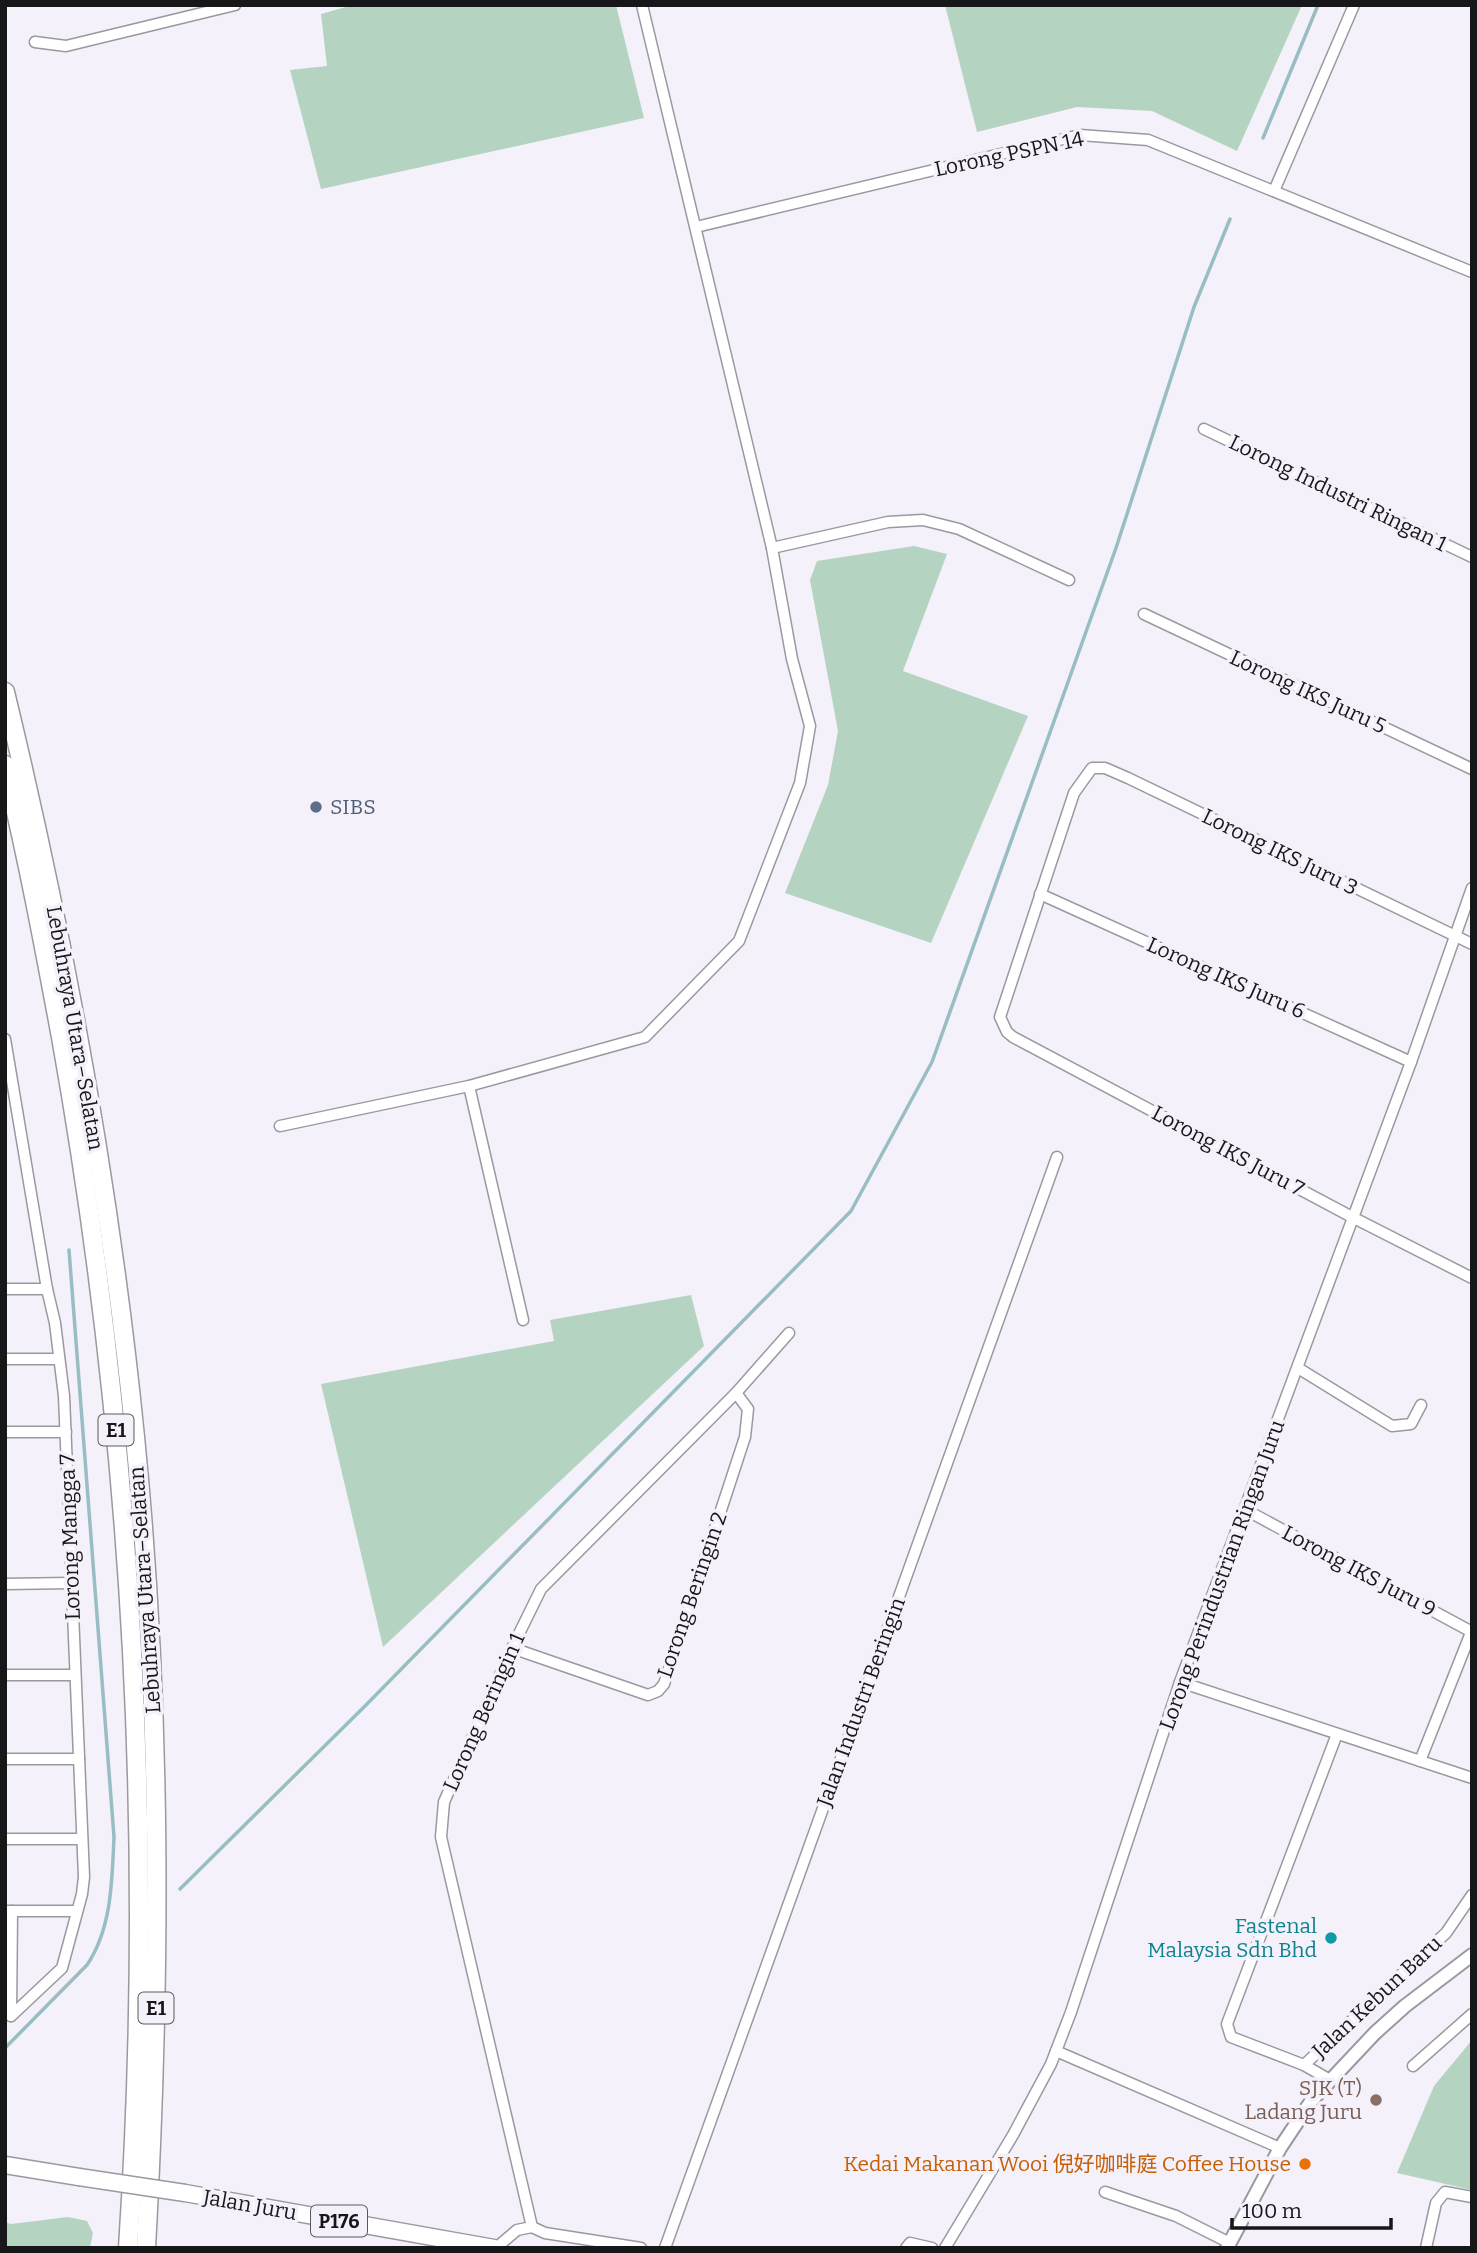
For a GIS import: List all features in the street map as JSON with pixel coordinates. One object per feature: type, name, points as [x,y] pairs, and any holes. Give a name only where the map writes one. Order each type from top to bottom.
[{"type":"highway","name":"Lebuhraya Utara–Selatan","points":[[5,692],[59,935],[91,1108],[119,1296],[135,1436],[152,1676],[157,1887],[153,2109],[146,2248]]},
{"type":"highway","name":"Lebuhraya Utara–Selatan","points":[[5,765],[46,959],[77,1127],[107,1335],[124,1507],[135,1680],[141,1875],[140,1982],[128,2248]]},
{"type":"main road","name":"Jalan Juru","points":[[5,2165],[185,2193],[495,2248]]},
{"type":"street","points":[[35,42],[66,46],[235,5]]},
{"type":"street","points":[[280,1126],[469,1086],[645,1037],[739,941],[800,783],[810,726],[792,659],[772,548],[642,5]]},
{"type":"street","points":[[1274,191],[1354,5]]},
{"type":"street","name":"Lorong PSPN 14","points":[[696,227],[1080,135],[1148,140],[1472,272]]},
{"type":"street","name":"Lorong Industri Ringan 1","points":[[1204,429],[1472,557]]},
{"type":"street","points":[[772,548],[888,522],[923,520],[959,529],[1069,580]]},
{"type":"street","name":"Lorong IKS Juru 5","points":[[1144,614],[1472,769]]},
{"type":"street","name":"Lorong IKS Juru 3","points":[[1040,894],[1074,793],[1092,768],[1105,768],[1472,944]]},
{"type":"street","name":"Lorong Perindustrian Ringan Juru","points":[[945,2248],[1013,2135],[1056,2051],[1180,1682],[1411,1062],[1472,888]]},
{"type":"street","name":"Lorong IKS Juru 7","points":[[1040,894],[1001,1010],[1003,1026],[1013,1037],[1472,1278]]},
{"type":"street","name":"Lorong IKS Juru 6","points":[[1040,894],[1411,1062]]},
{"type":"street","name":"Lorong Mangga 7","points":[[5,1039],[55,1323],[66,1432],[84,1877],[62,1968],[12,2016],[9,1911]]},
{"type":"street","points":[[469,1086],[523,1320]]},
{"type":"street","name":"Jalan Industri Beringin","points":[[665,2248],[1057,1157]]},
{"type":"street","points":[[5,1289],[47,1289]]},
{"type":"street","name":"Lorong Beringin 1","points":[[532,2227],[441,1838],[444,1802],[541,1589],[736,1393],[789,1333]]},
{"type":"street","points":[[5,1359],[59,1359]]},
{"type":"street","points":[[1298,1368],[1392,1426],[1411,1424],[1422,1405]]},
{"type":"street","name":"Lorong Beringin 2","points":[[512,1648],[648,1695],[658,1691],[664,1684],[745,1437],[748,1409],[736,1393]]},
{"type":"street","points":[[5,1432],[66,1432]]},
{"type":"street","name":"Lorong IKS Juru 9","points":[[1246,1510],[1471,1631]]},
{"type":"street","points":[[5,1584],[71,1583]]},
{"type":"street","points":[[1420,1761],[1471,1631]]},
{"type":"street","points":[[5,1675],[75,1675]]},
{"type":"street","points":[[1180,1682],[1472,1778]]},
{"type":"street","points":[[1330,2080],[1304,2065],[1231,2037],[1227,2024],[1337,1734]]},
{"type":"street","points":[[5,1759],[79,1759]]},
{"type":"street","points":[[5,1839],[82,1839]]},
{"type":"street","name":"Jalan Kebun Baru","points":[[1304,2065],[1446,1933],[1472,1895]]},
{"type":"street","points":[[9,1911],[77,1911]]},
{"type":"street","name":"Jalan Kebun Baru","points":[[1228,2246],[1280,2148],[1305,2109],[1330,2080],[1405,2006],[1472,1955]]},
{"type":"street","points":[[1413,2066],[1472,2014]]},
{"type":"street","points":[[1056,2051],[1280,2148]]},
{"type":"street","points":[[1105,2192],[1176,2216],[1228,2246]]},
{"type":"street","points":[[1426,2248],[1440,2196],[1446,2192],[1472,2197]]},
{"type":"street","points":[[495,2248],[517,2230],[532,2227],[545,2233],[641,2248]]},
{"type":"street","points":[[906,2248],[909,2243],[932,2248]]},
{"type":"green space","points":[[353,5],[616,5],[644,118],[321,189],[290,70],[327,66],[321,14]]},
{"type":"green space","points":[[945,5],[1302,5],[1237,151],[1152,111],[1077,107],[977,132]]},
{"type":"green space","points":[[914,546],[947,554],[903,671],[1028,716],[931,943],[785,893],[828,785],[838,731],[810,580],[817,561]]},
{"type":"green space","points":[[691,1295],[704,1346],[383,1647],[321,1384],[554,1341],[550,1320]]},
{"type":"green space","points":[[1472,2040],[1472,2190],[1397,2173],[1434,2086]]},
{"type":"green space","points":[[68,2217],[87,2221],[93,2233],[90,2248],[5,2248],[5,2222],[11,2224]]},
{"type":"waterway","points":[[1263,138],[1318,5]]},
{"type":"waterway","points":[[180,1889],[365,1706],[851,1211],[932,1062],[1116,548],[1194,307],[1230,219]]},
{"type":"waterway","points":[[5,2048],[87,1965],[106,1920],[111,1887],[114,1837],[69,1250]]},
{"type":"place","name":"SIBS","points":[[316,807]]},
{"type":"place","name":"Fastenal Malaysia Sdn Bhd","points":[[1331,1938]]},
{"type":"place","name":"SJK (T) Ladang Juru","points":[[1376,2100]]},
{"type":"place","name":"Kedai Makanan Wooi 倪好咖啡庭 Coffee House","points":[[1305,2164]]}]
